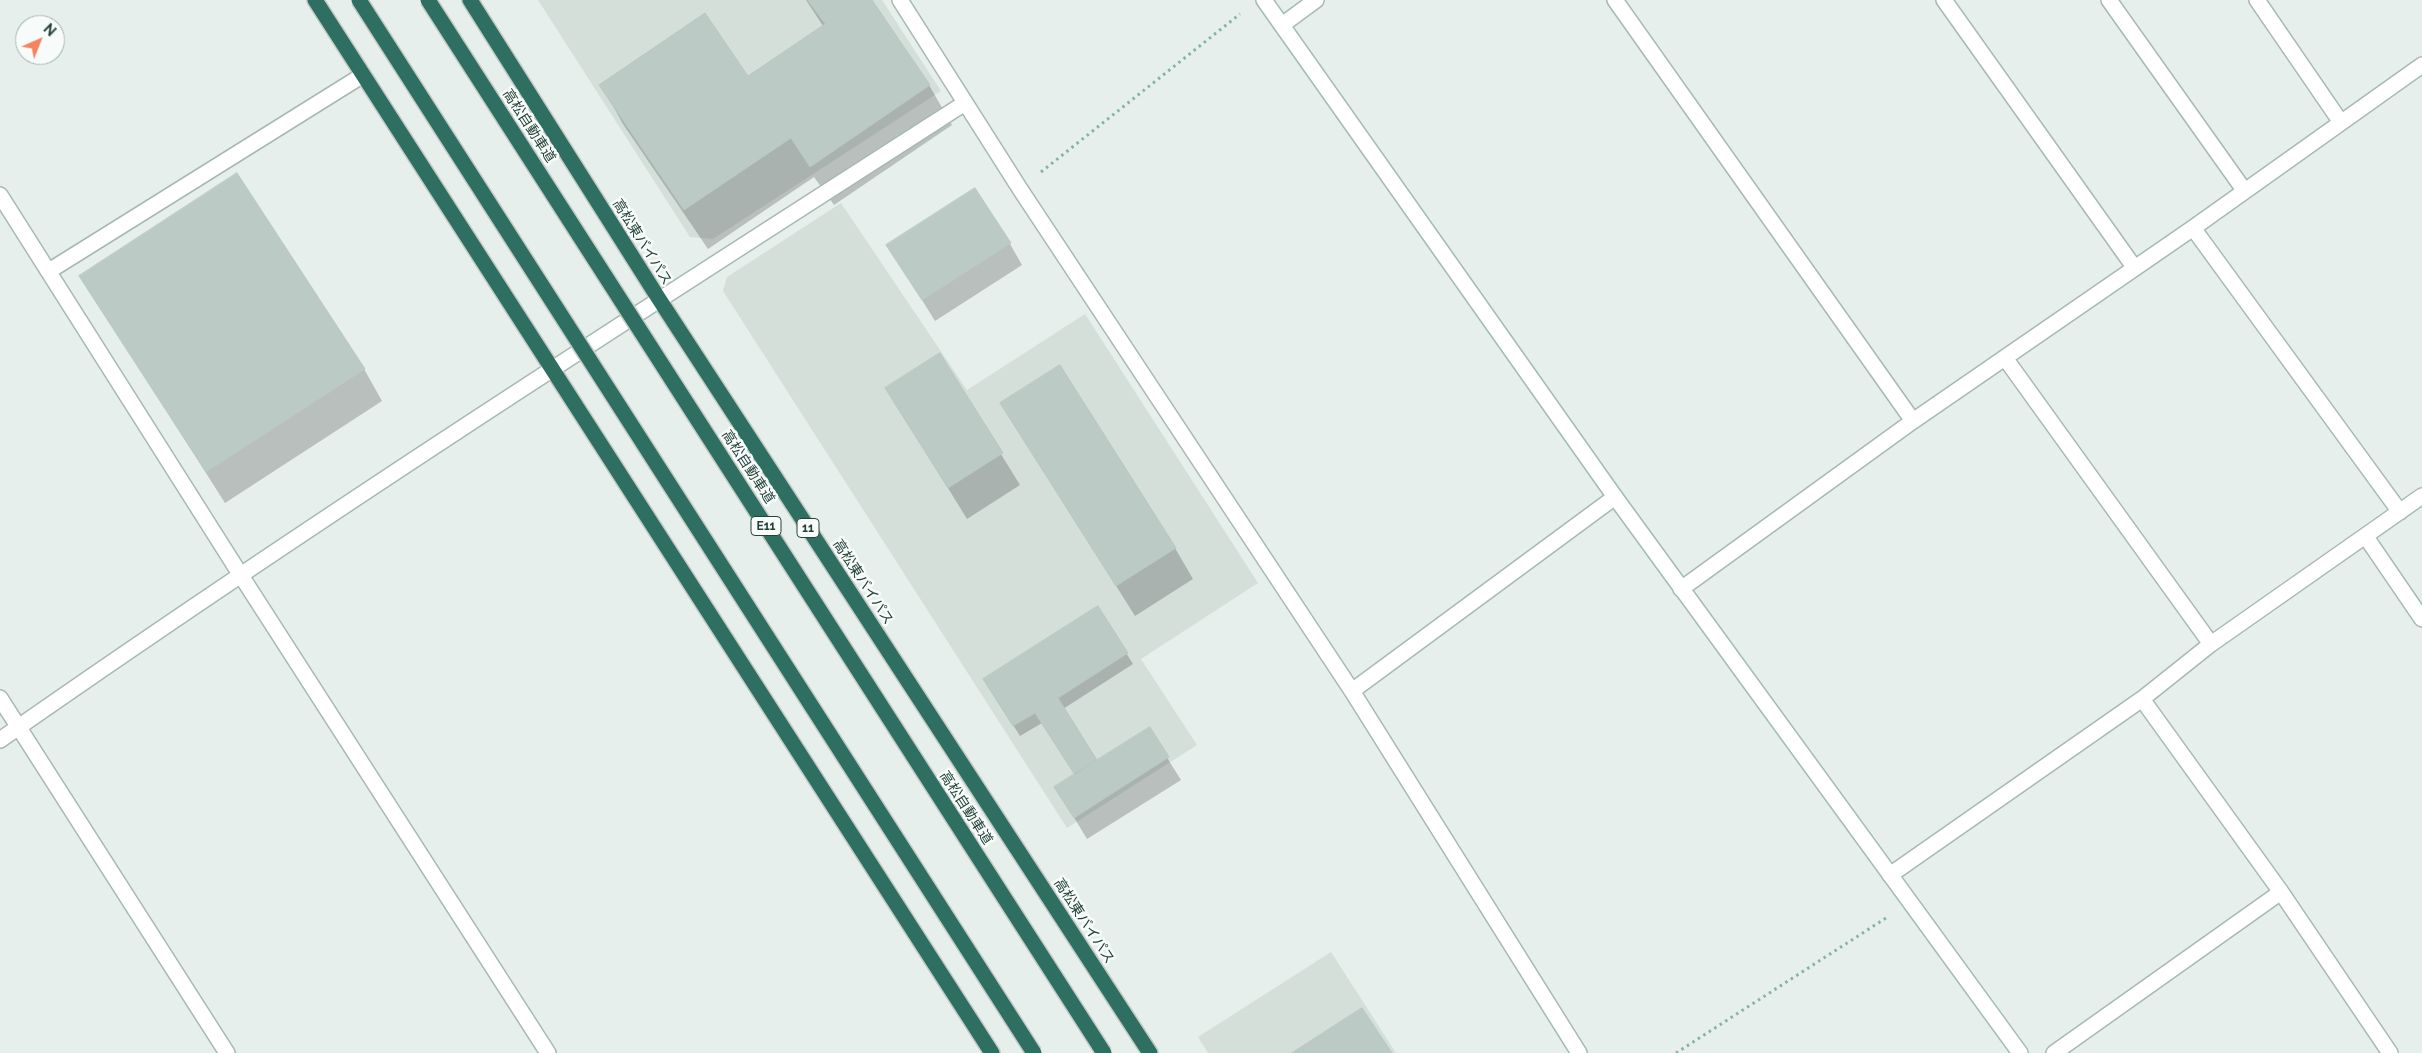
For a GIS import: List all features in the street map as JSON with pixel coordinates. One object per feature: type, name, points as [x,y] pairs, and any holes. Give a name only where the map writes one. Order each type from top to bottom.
[{"type":"highway","points":[[315,0],[550,369],[992,1053]]},
{"type":"highway","points":[[359,0],[1034,1053]]},
{"type":"highway","name":"高松自動車道","points":[[428,0],[1104,1053]]},
{"type":"highway","name":"高松東バイパス","points":[[470,0],[659,299],[1150,1053]]},
{"type":"street","points":[[900,0],[1020,189],[1352,691],[1579,1053]]},
{"type":"street","points":[[1264,0],[1615,497],[2020,1053]]},
{"type":"street","points":[[1282,25],[1316,0]]},
{"type":"street","points":[[1615,0],[1914,421]]},
{"type":"street","points":[[1944,0],[2134,267]]},
{"type":"street","points":[[2108,0],[2244,190]]},
{"type":"street","points":[[2257,0],[2340,122]]},
{"type":"street","points":[[1681,588],[1914,421],[2193,228],[2422,65]]},
{"type":"street","points":[[49,271],[363,75]]},
{"type":"street","points":[[0,740],[240,574],[550,369],[966,103]]},
{"type":"street","points":[[0,195],[240,574],[548,1053]]},
{"type":"street","points":[[2193,228],[2400,512]]},
{"type":"street","points":[[2005,358],[2212,644]]},
{"type":"street","points":[[1890,875],[2142,699],[2212,644],[2422,496]]},
{"type":"street","points":[[1352,691],[1615,497]]},
{"type":"street","points":[[2366,537],[2422,618]]},
{"type":"street","points":[[0,698],[227,1053]]},
{"type":"street","points":[[2142,699],[2281,892],[2390,1053]]},
{"type":"street","points":[[2054,1053],[2281,892]]},
{"type":"path","points":[[1020,189],[1243,12]]},
{"type":"path","points":[[1676,1053],[1910,903]]},
{"type":"shaded area","points":[[538,0],[882,0],[941,91],[713,239],[690,237]]},
{"type":"shaded area","points":[[841,203],[967,390],[1085,314],[1258,583],[1141,659],[1197,745],[1067,828],[723,291],[727,277]]},
{"type":"shaded area","points":[[1331,952],[1396,1053],[1208,1053],[1198,1037]]},
{"type":"building","points":[[808,0],[872,0],[930,85],[810,167],[791,138],[684,210],[599,85],[705,13],[748,76],[825,24]]},
{"type":"building","points":[[237,173],[365,369],[206,472],[79,276]]},
{"type":"building","points":[[975,188],[1011,243],[922,300],[886,245]]},
{"type":"building","points":[[940,353],[1003,453],[948,488],[885,388]]},
{"type":"building","points":[[1060,365],[1176,548],[1116,586],[1000,403]]},
{"type":"building","points":[[1098,606],[1128,653],[1058,698],[1097,760],[1075,775],[1035,713],[1013,726],[983,679]]},
{"type":"building","points":[[1150,727],[1169,757],[1074,818],[1054,787]]},
{"type":"building","points":[[1362,1008],[1392,1053],[1292,1053]]}]
